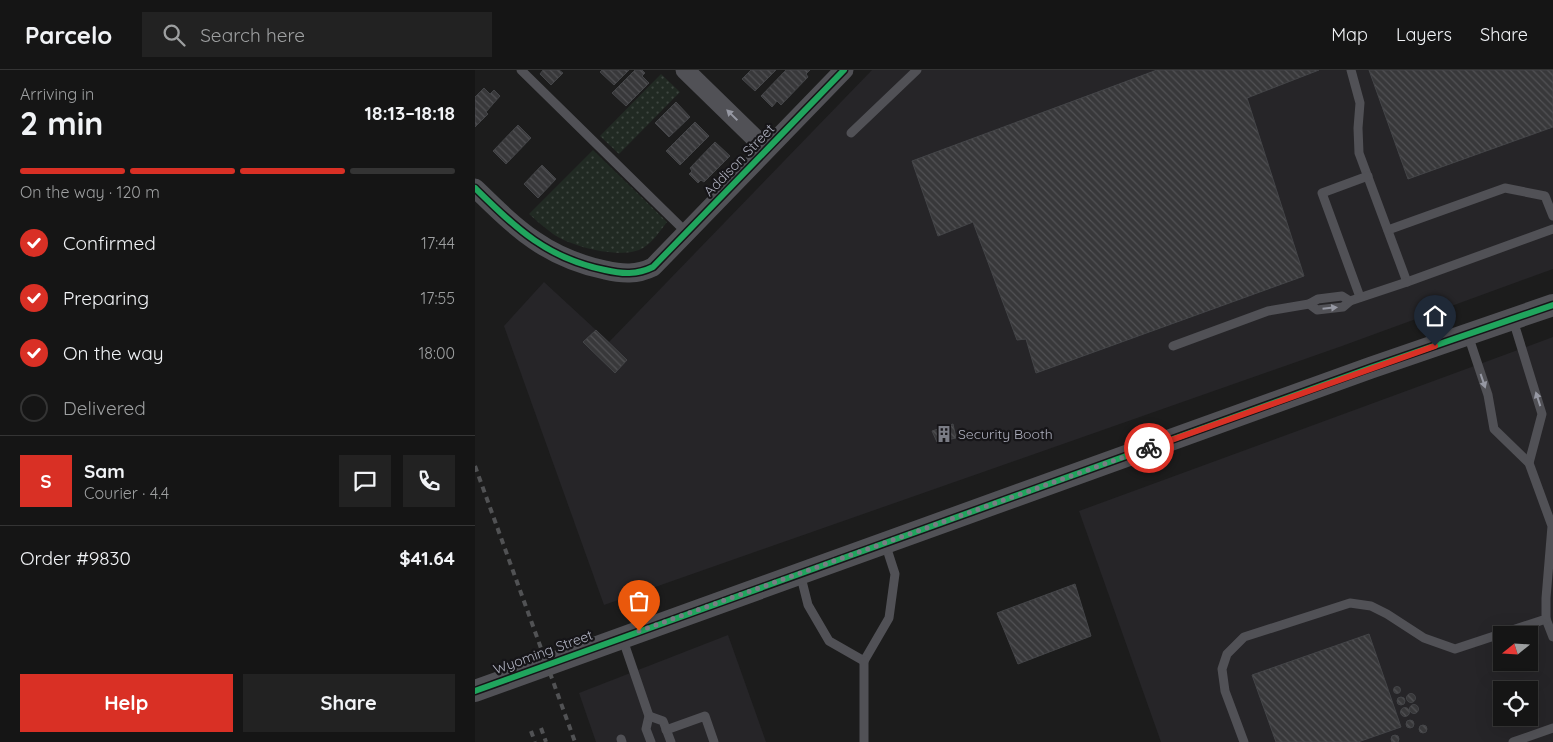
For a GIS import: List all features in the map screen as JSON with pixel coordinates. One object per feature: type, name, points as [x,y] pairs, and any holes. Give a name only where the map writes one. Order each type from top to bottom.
[{"type":"street","points":[[685,70],[767,149]]},
{"type":"street","name":"Addison Street","points":[[475,188],[524,234],[545,249],[587,267],[635,274],[653,267],[843,70]]},
{"type":"street","name":"Wyoming Street","points":[[475,691],[1553,304]]},
{"type":"lane","points":[[521,70],[686,232]]},
{"type":"lane","points":[[851,133],[917,70]]},
{"type":"lane","points":[[1351,70],[1360,102],[1359,153],[1407,282]]},
{"type":"lane","points":[[1360,297],[1323,193],[1368,176]]},
{"type":"lane","points":[[1388,230],[1505,188],[1545,196],[1553,216]]},
{"type":"lane","points":[[1173,346],[1268,311],[1309,304],[1317,310],[1343,307],[1350,301],[1360,297],[1553,229]]},
{"type":"lane","points":[[1513,319],[1542,414],[1529,463]]},
{"type":"lane","points":[[1468,334],[1488,395],[1494,429],[1529,463],[1552,526],[1545,598],[1547,619],[1553,637]]},
{"type":"lane","points":[[864,742],[864,662],[889,618],[895,574],[885,543]]},
{"type":"lane","points":[[800,573],[808,605],[829,641],[864,662]]},
{"type":"lane","points":[[1244,742],[1225,691],[1222,668],[1227,654],[1244,638],[1350,603],[1371,606],[1424,638],[1455,648],[1547,619]]},
{"type":"lane","points":[[621,637],[649,716],[646,729],[651,742]]},
{"type":"lane","points":[[649,716],[663,721],[671,742]]},
{"type":"lane","points":[[666,730],[705,716],[713,742]]},
{"type":"lane","points":[[1513,742],[1553,728]]},
{"type":"shaded area","points":[[872,70],[1553,70],[1553,269],[1342,346],[604,605],[504,326],[544,282],[609,342]]},
{"type":"shaded area","points":[[661,74],[680,92],[619,154],[600,136]]},
{"type":"shaded area","points":[[593,150],[667,222],[647,246],[623,253],[584,247],[561,239],[529,214]]},
{"type":"shaded area","points":[[1553,337],[1553,742],[1161,742],[1079,511]]},
{"type":"shaded area","points":[[728,635],[766,742],[596,742],[579,693]]},
{"type":"building","points":[[543,70],[559,70],[563,73],[551,85],[540,74]]},
{"type":"building","points":[[602,70],[629,70],[614,85],[600,72]]},
{"type":"building","points":[[635,70],[642,70],[645,73],[642,76],[649,83],[626,106],[612,93]]},
{"type":"building","points":[[751,70],[776,70],[755,91],[742,79]]},
{"type":"building","points":[[786,70],[810,70],[806,74],[808,77],[781,105],[777,101],[772,107],[761,96]]},
{"type":"building","points":[[1157,70],[1319,70],[1247,98],[1304,276],[1036,373],[1026,339],[1017,340],[973,222],[938,236],[912,161]]},
{"type":"building","points":[[1369,70],[1553,70],[1553,127],[1408,179]]},
{"type":"building","points":[[484,88],[490,94],[494,90],[500,96],[486,112],[488,114],[475,127],[475,97]]},
{"type":"building","points":[[676,102],[690,117],[669,137],[655,123]]},
{"type":"building","points":[[695,122],[709,136],[680,165],[666,151]]},
{"type":"building","points":[[518,125],[531,138],[506,164],[493,151]]},
{"type":"building","points":[[715,142],[730,156],[704,182],[701,180],[698,183],[689,174],[692,171],[690,168]]},
{"type":"building","points":[[542,165],[556,179],[538,198],[524,184]]},
{"type":"building","points":[[596,330],[627,360],[615,373],[583,342]]},
{"type":"building","name":"Security Booth","points":[[953,424],[956,438],[937,442],[932,431]]},
{"type":"building","points":[[1075,584],[1091,636],[1018,664],[997,613]]},
{"type":"building","points":[[1369,634],[1401,727],[1358,742],[1276,742],[1252,675]]},
{"type":"building","points":[[1397,686],[1401,690],[1397,694],[1393,690]]},
{"type":"building","points":[[1411,694],[1415,698],[1411,702],[1407,698]]},
{"type":"building","points":[[1401,697],[1405,701],[1401,705],[1397,701]]},
{"type":"building","points":[[1414,705],[1418,709],[1414,713],[1410,709]]},
{"type":"building","points":[[1405,708],[1409,712],[1405,716],[1401,712]]},
{"type":"building","points":[[1410,720],[1414,724],[1410,728],[1406,724]]},
{"type":"building","points":[[1423,725],[1427,729],[1423,733],[1419,729]]},
{"type":"building","points":[[1395,735],[1399,739],[1395,743],[1391,739]]},
{"type":"railway","points":[[475,466],[575,742]]},
{"type":"railway","points":[[541,728],[546,742]]},
{"type":"railway","points":[[531,731],[535,742]]},
{"type":"cycle path","points":[[475,188],[533,240],[566,258],[584,265],[617,272],[635,273],[647,270],[653,267],[844,70]]},
{"type":"cycle path","points":[[475,691],[1370,368],[1553,305]]},
{"type":"way so far","points":[[639,631],[1149,448]]},
{"type":"place","name":"Security Booth","points":[[944,434]]},
{"type":"route","points":[[1149,448],[1435,346]]}]
